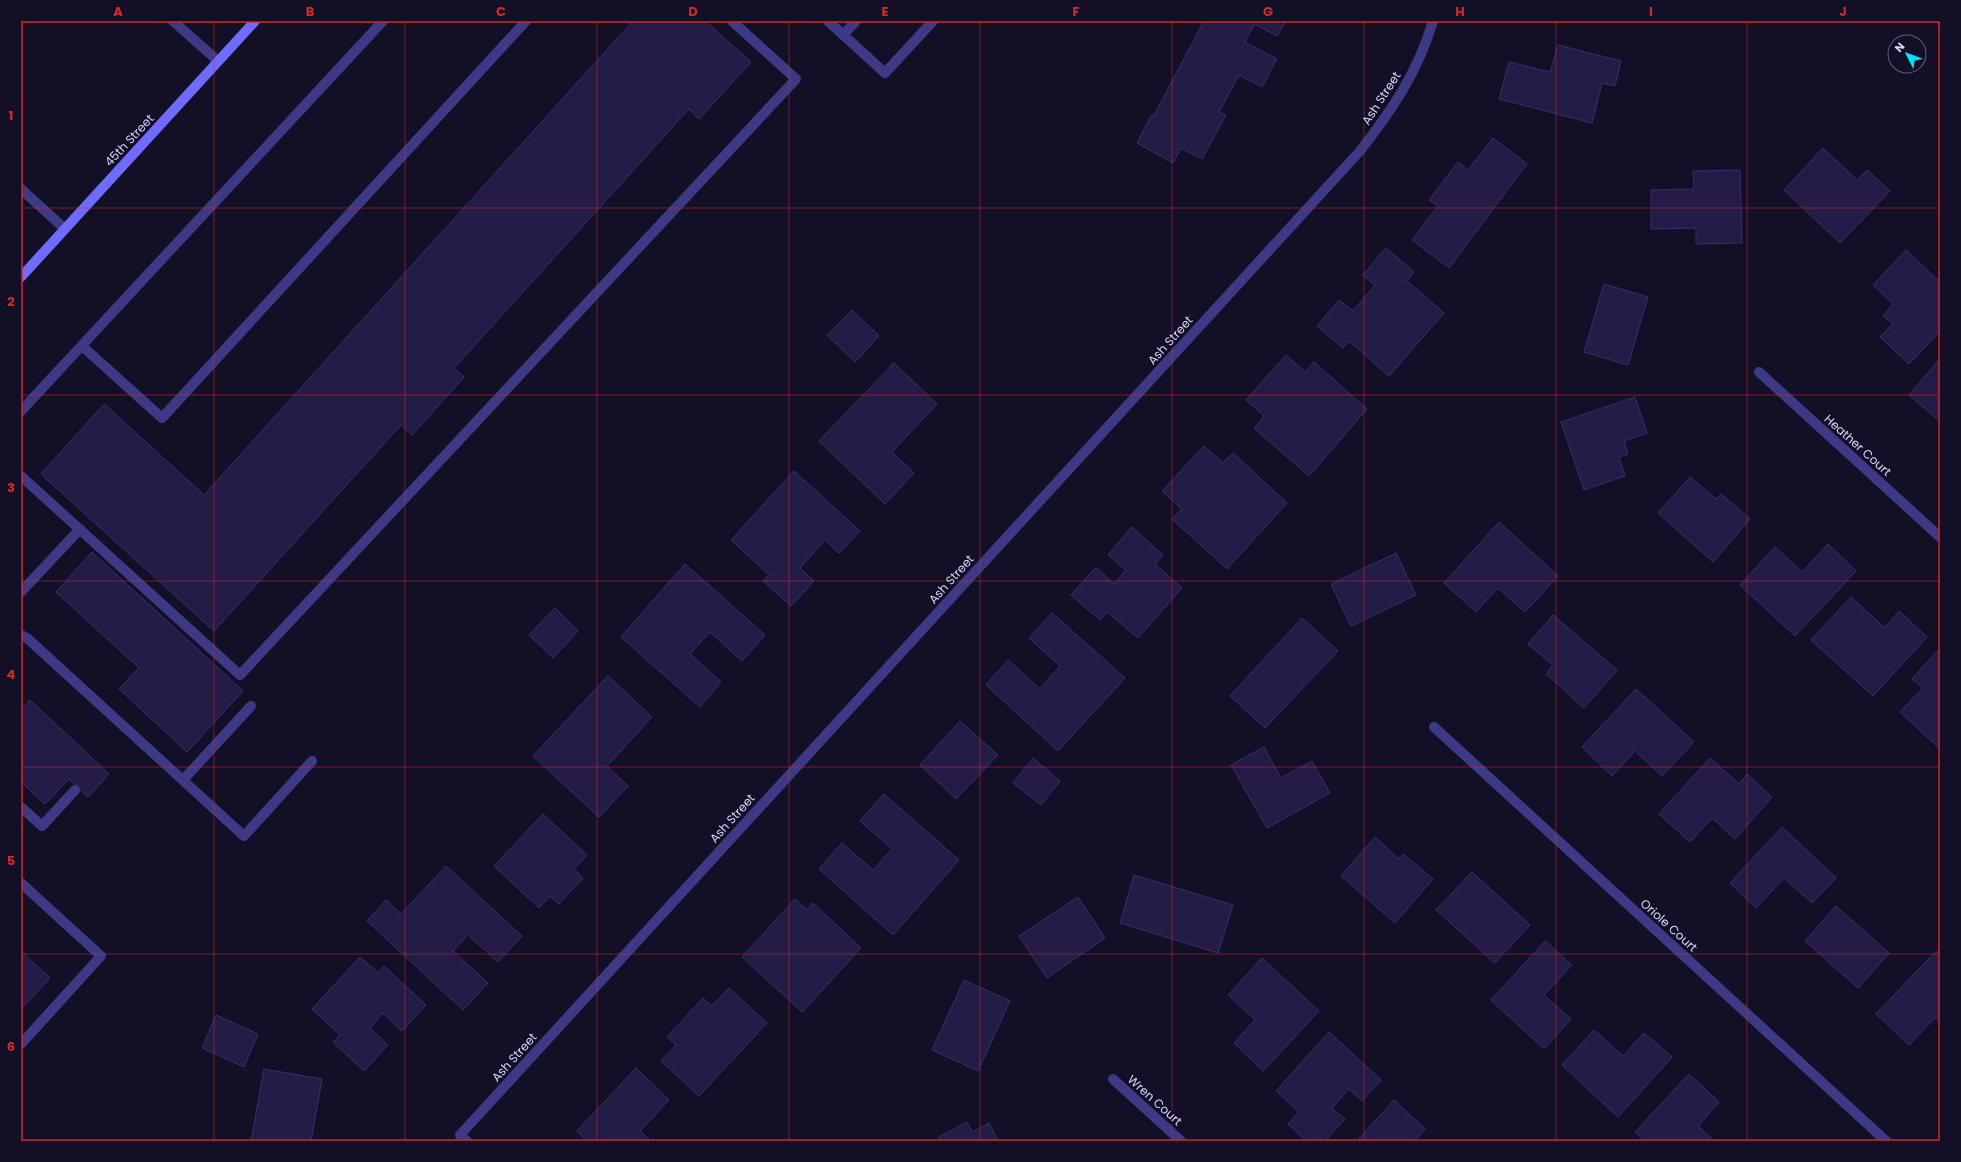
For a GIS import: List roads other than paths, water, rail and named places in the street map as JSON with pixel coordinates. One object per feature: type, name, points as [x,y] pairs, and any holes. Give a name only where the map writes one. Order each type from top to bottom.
[{"type":"main road","name":"45th Street","points":[[21,277],[255,21]]},
{"type":"street","points":[[173,21],[218,61]]},
{"type":"street","points":[[21,412],[382,21]]},
{"type":"street","points":[[82,346],[162,418],[526,21]]},
{"type":"street","points":[[21,476],[240,675],[796,79],[732,21]]},
{"type":"street","points":[[828,21],[885,73],[933,21]]},
{"type":"street","points":[[843,35],[856,21]]},
{"type":"street","name":"Ash Street","points":[[463,1138],[1360,151],[1386,117],[1411,77],[1433,21]]},
{"type":"street","points":[[21,189],[65,229]]},
{"type":"street","name":"Heather Court","points":[[1759,372],[1940,537]]},
{"type":"street","points":[[21,592],[80,529]]},
{"type":"street","points":[[21,635],[27,638],[244,836],[312,761]]},
{"type":"street","points":[[183,780],[251,706]]},
{"type":"street","name":"Oriole Court","points":[[1434,727],[1886,1141]]},
{"type":"street","points":[[21,807],[42,826],[75,790]]},
{"type":"street","points":[[21,883],[101,956],[21,1044]]},
{"type":"street","name":"Wren Court","points":[[1113,1079],[1180,1141]]}]
